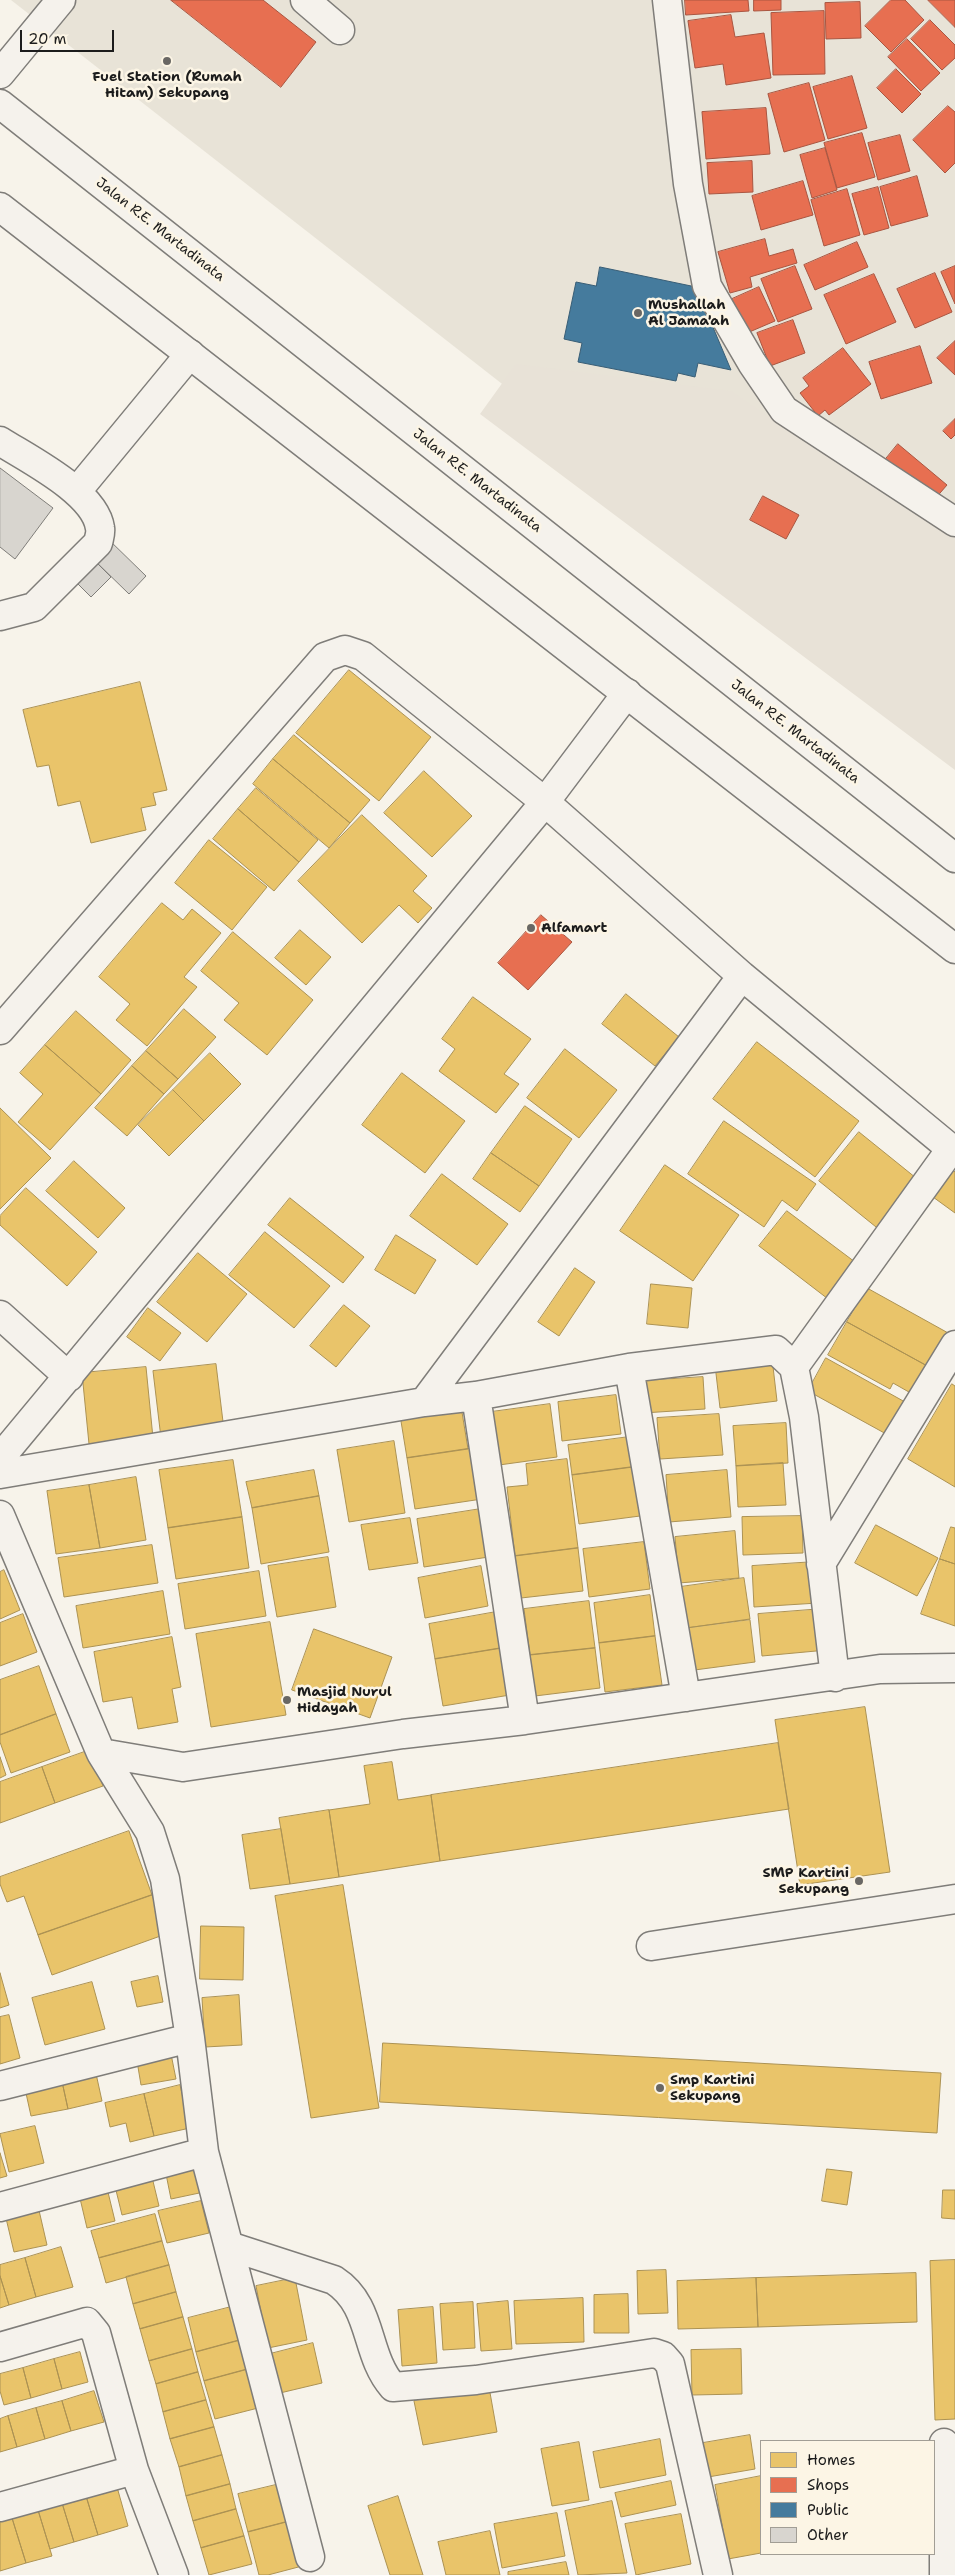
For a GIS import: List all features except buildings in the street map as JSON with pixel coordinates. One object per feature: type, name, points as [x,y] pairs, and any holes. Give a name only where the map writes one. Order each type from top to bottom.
[{"type":"main road","points":[[0,74],[61,0]]},
{"type":"main road","points":[[305,0],[340,30]]},
{"type":"main road","points":[[667,0],[688,184],[707,286],[752,363],[784,410],[955,522]]},
{"type":"main road","name":"Jalan R.E. Martadinata","points":[[0,104],[955,858]]},
{"type":"main road","points":[[0,207],[955,949]]},
{"type":"main road","points":[[77,491],[190,354]]},
{"type":"main road","points":[[0,441],[77,491],[96,516],[101,529],[98,543],[34,607],[0,616]]},
{"type":"main road","points":[[0,1030],[326,657],[345,650],[364,656],[545,802],[742,976],[953,1150],[794,1367]]},
{"type":"main road","points":[[0,1458],[545,802],[627,693]]},
{"type":"main road","points":[[424,1402],[742,976]]},
{"type":"main road","points":[[0,1315],[69,1376]]},
{"type":"main road","points":[[821,1564],[955,1345]]},
{"type":"main road","points":[[0,1474],[424,1402],[476,1396],[629,1368],[776,1350],[794,1367],[804,1417],[835,1677]]},
{"type":"main road","points":[[629,1368],[686,1697]]},
{"type":"main road","points":[[476,1396],[525,1720]]},
{"type":"main road","points":[[0,1515],[101,1754],[150,1832],[165,1879],[190,2038],[204,2152],[310,2557]]},
{"type":"main road","points":[[101,1754],[183,1767],[403,1734],[525,1720],[835,1677],[880,1669],[955,1668]]},
{"type":"main road","points":[[651,1946],[955,1899]]},
{"type":"main road","points":[[0,2086],[190,2038]]},
{"type":"main road","points":[[0,2207],[204,2152]]},
{"type":"main road","points":[[229,2246],[334,2280],[348,2289],[358,2303],[380,2368],[393,2387],[476,2380],[654,2353],[663,2356],[670,2364],[718,2575]]},
{"type":"main road","points":[[0,2347],[87,2322],[96,2333],[134,2470],[174,2575]]},
{"type":"main road","points":[[944,2443],[944,2575]]},
{"type":"main road","points":[[0,2507],[134,2470]]},
{"type":"shaded area","points":[[11,0],[955,0],[955,738]]},
{"type":"shaded area","points":[[516,364],[731,391],[801,439],[955,532],[955,770],[480,414]]},
{"type":"place","name":"Fuel Station (Rumah Hitam) Sekupang","points":[[167,61]]},
{"type":"place","name":"Mushallah Al Jama'ah","points":[[638,313]]},
{"type":"place","name":"Alfamart","points":[[531,928]]},
{"type":"place","name":"Masjid Nurul Hidayah","points":[[287,1700]]},
{"type":"place","name":"SMP Kartini Sekupang","points":[[859,1881]]},
{"type":"place","name":"Smp Kartini Sekupang","points":[[660,2088]]}]
